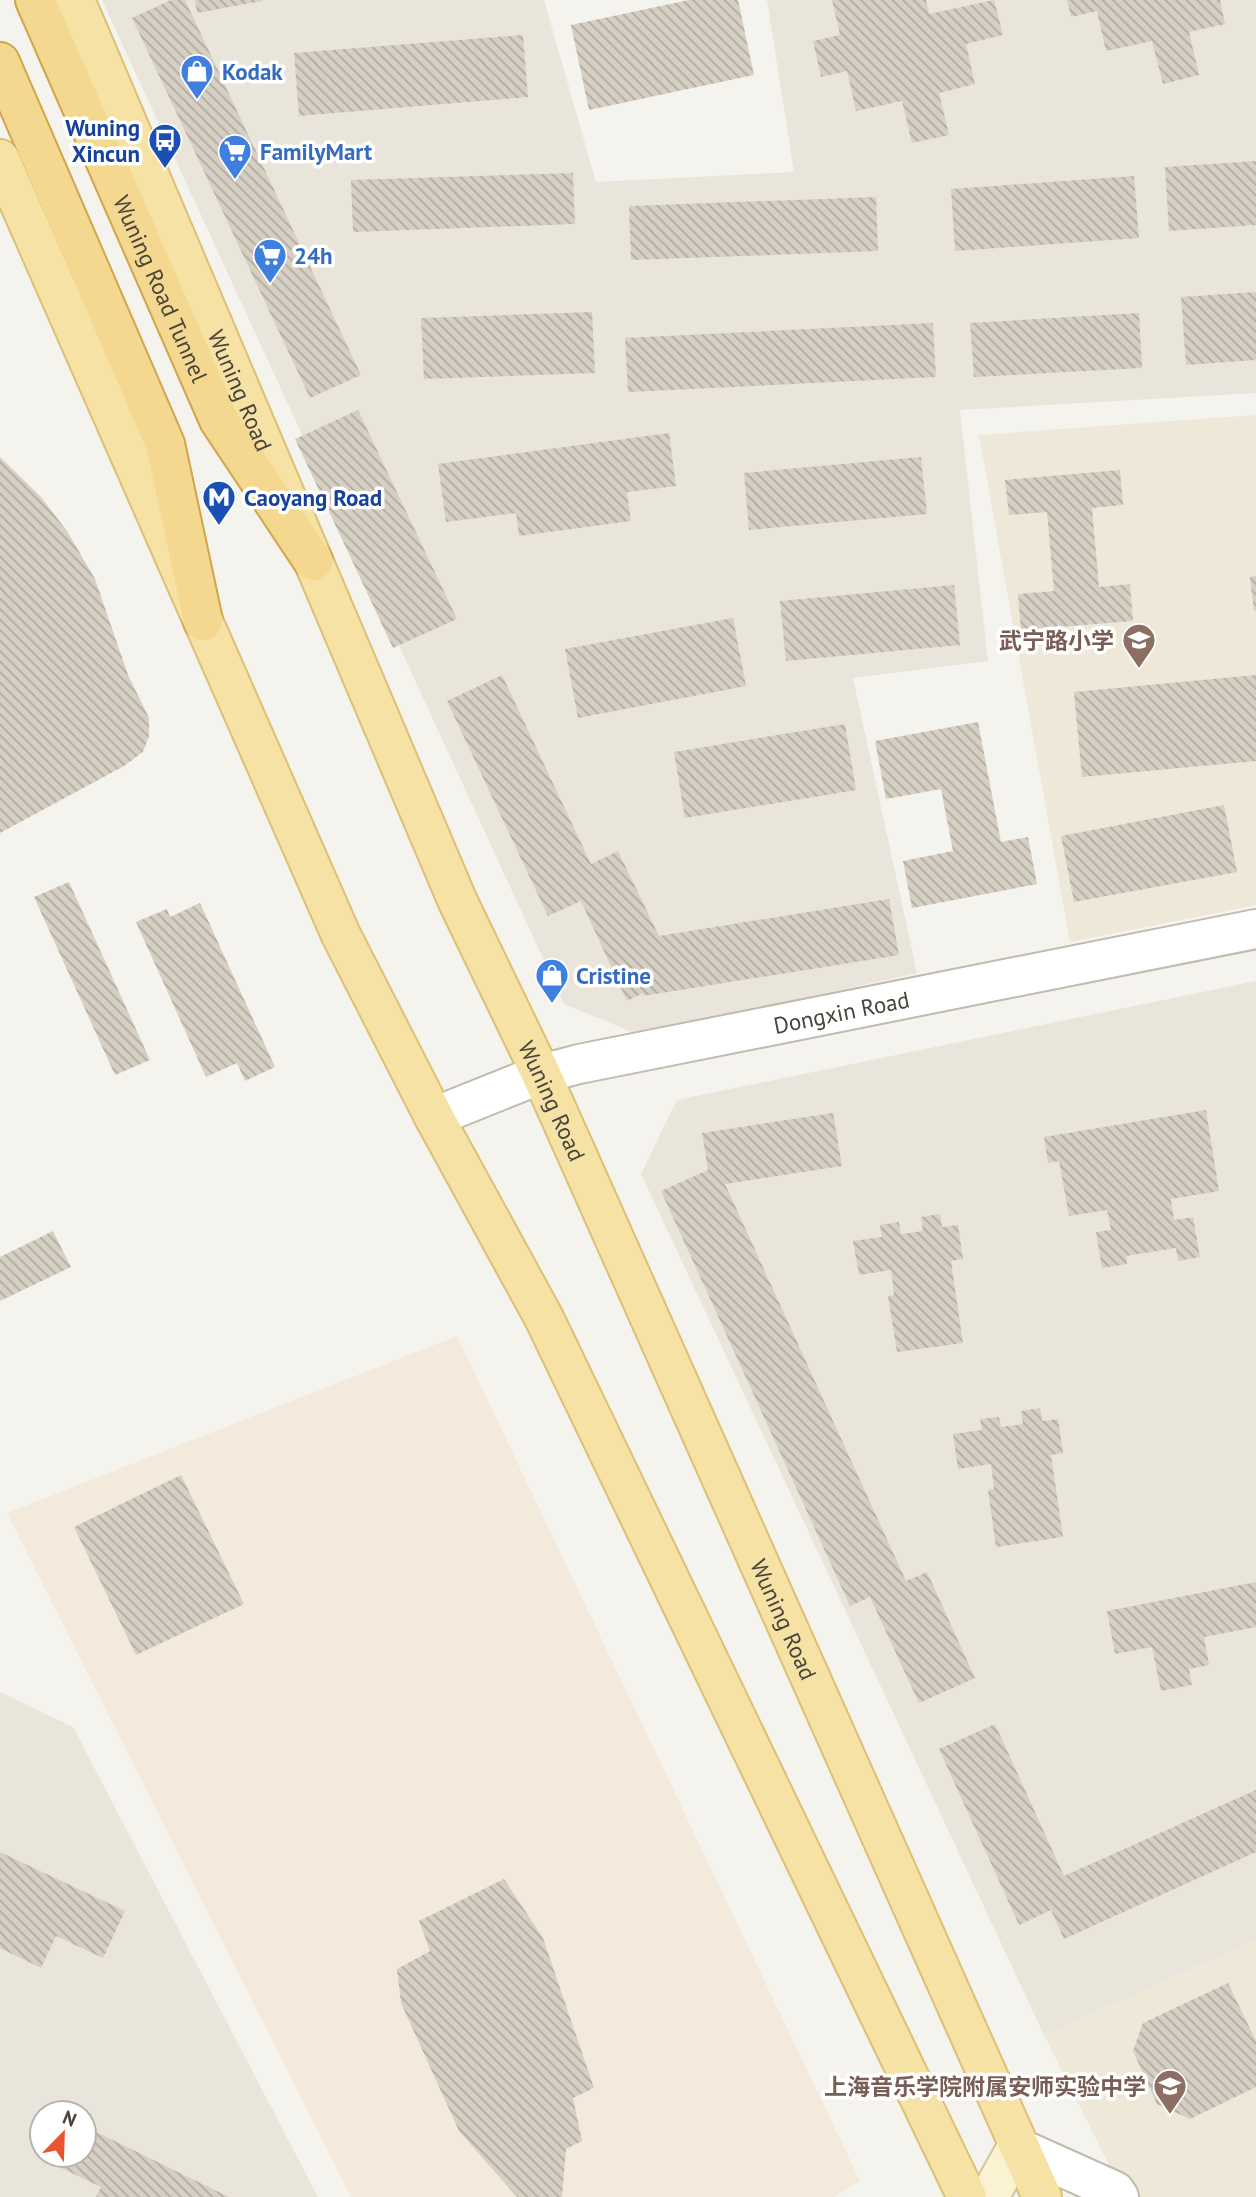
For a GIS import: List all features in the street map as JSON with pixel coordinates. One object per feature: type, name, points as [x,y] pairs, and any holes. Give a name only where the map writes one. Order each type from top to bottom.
[{"type":"highway","name":"Wuning Road Tunnel","points":[[35,0],[219,420],[313,561]]},
{"type":"highway","points":[[0,62],[165,444],[203,621]]},
{"type":"main road","name":"Wuning Road","points":[[75,0],[458,902],[541,1074],[1017,2147],[1042,2197]]},
{"type":"main road","points":[[0,159],[341,935],[434,1117],[544,1318],[967,2197]]},
{"type":"main road","points":[[989,2197],[1017,2147]]},
{"type":"street","name":"Dongxin Road","points":[[434,1117],[541,1074],[1256,929]]},
{"type":"street","points":[[1017,2147],[1115,2190],[1119,2197]]},
{"type":"shaded area","points":[[102,0],[544,0],[596,182],[794,172],[767,0],[1256,0],[1256,393],[960,410],[988,661],[853,678],[917,973],[637,1034],[564,1004]]},
{"type":"shaded area","name":"武宁路小学","points":[[1256,415],[1256,905],[1070,942],[979,435]]},
{"type":"shaded area","points":[[1256,981],[1256,1940],[1044,2035],[641,1174],[677,1100]]},
{"type":"shaded area","points":[[457,1336],[860,2181],[834,2197],[351,2197],[7,1513]]},
{"type":"shaded area","points":[[0,1692],[73,1727],[318,2197],[0,2197]]},
{"type":"shaded area","name":"上海音乐学院附属安师实验中学","points":[[1256,1940],[1256,2197],[1125,2197],[1044,2035]]},
{"type":"building","points":[[171,0],[185,0],[361,375],[310,398],[132,18]]},
{"type":"building","points":[[195,0],[262,0],[262,1],[197,13]]},
{"type":"building","points":[[689,0],[738,0],[754,75],[589,110],[571,25]]},
{"type":"building","points":[[832,0],[926,0],[929,14],[994,0],[1003,35],[966,44],[975,84],[939,93],[949,135],[912,143],[902,101],[856,111],[847,71],[821,77],[813,41],[840,35]]},
{"type":"building","points":[[1067,0],[1220,0],[1225,24],[1189,32],[1199,75],[1163,84],[1152,41],[1106,51],[1097,11],[1071,17]]},
{"type":"building","points":[[523,35],[528,97],[299,116],[294,53]]},
{"type":"building","points":[[1256,161],[1256,225],[1169,231],[1165,167]]},
{"type":"building","points":[[573,173],[575,224],[353,232],[351,180]]},
{"type":"building","points":[[1134,176],[1139,238],[955,251],[951,189]]},
{"type":"building","points":[[876,197],[878,251],[631,260],[629,206]]},
{"type":"building","points":[[1256,292],[1256,360],[1186,365],[1181,297]]},
{"type":"building","points":[[592,312],[595,373],[424,379],[421,318]]},
{"type":"building","points":[[1139,313],[1142,368],[974,377],[970,323]]},
{"type":"building","points":[[933,323],[936,377],[628,392],[625,338]]},
{"type":"building","points":[[358,410],[457,619],[393,648],[295,439]]},
{"type":"building","points":[[669,433],[676,486],[627,492],[631,521],[519,536],[516,513],[446,522],[438,464]]},
{"type":"building","points":[[0,457],[41,497],[67,531],[95,579],[128,675],[149,718],[149,736],[143,752],[124,766],[0,833]]},
{"type":"building","points":[[921,457],[927,514],[749,530],[744,473]]},
{"type":"building","points":[[1120,470],[1123,505],[1092,508],[1099,587],[1130,584],[1133,621],[1021,630],[1018,594],[1054,591],[1047,512],[1009,515],[1005,480]]},
{"type":"building","points":[[1256,576],[1256,611],[1254,611],[1250,577]]},
{"type":"building","points":[[954,585],[960,645],[786,661],[780,601]]},
{"type":"building","points":[[733,618],[746,686],[578,718],[565,649]]},
{"type":"building","points":[[502,675],[591,864],[618,851],[659,936],[889,899],[899,955],[643,996],[643,993],[627,1001],[581,901],[548,916],[447,701]]},
{"type":"building","points":[[1256,675],[1256,761],[1082,777],[1074,692]]},
{"type":"building","points":[[978,722],[1001,842],[1028,837],[1037,884],[912,908],[903,861],[953,851],[941,789],[886,799],[875,741]]},
{"type":"building","points":[[845,724],[856,790],[685,818],[674,752]]},
{"type":"building","points":[[1224,805],[1237,872],[1074,902],[1061,836]]},
{"type":"building","points":[[69,882],[150,1060],[115,1075],[34,897]]},
{"type":"building","points":[[200,903],[275,1067],[245,1081],[237,1063],[206,1077],[136,922],[167,909],[170,917]]},
{"type":"building","points":[[1206,1110],[1219,1191],[1171,1199],[1174,1220],[1193,1217],[1200,1257],[1178,1261],[1176,1248],[1126,1256],[1127,1264],[1102,1268],[1096,1232],[1111,1230],[1107,1210],[1069,1216],[1059,1161],[1048,1163],[1044,1137]]},
{"type":"building","points":[[833,1113],[842,1166],[725,1184],[906,1581],[927,1572],[975,1678],[919,1703],[870,1597],[850,1606],[661,1191],[708,1170],[702,1133]]},
{"type":"building","points":[[940,1214],[942,1227],[958,1225],[963,1259],[951,1261],[963,1343],[897,1352],[888,1296],[894,1295],[891,1270],[859,1275],[853,1241],[882,1237],[880,1225],[899,1222],[901,1234],[923,1231],[921,1217]]},
{"type":"building","points":[[53,1231],[71,1267],[0,1301],[0,1257]]},
{"type":"building","points":[[1040,1408],[1042,1421],[1058,1419],[1063,1453],[1051,1455],[1063,1537],[996,1547],[988,1490],[994,1489],[991,1464],[958,1469],[953,1434],[982,1430],[980,1419],[999,1417],[1001,1427],[1023,1424],[1021,1411]]},
{"type":"building","points":[[181,1475],[244,1604],[136,1655],[74,1527]]},
{"type":"building","points":[[1256,1582],[1256,1627],[1204,1637],[1209,1665],[1189,1669],[1192,1685],[1161,1691],[1152,1647],[1115,1654],[1107,1611]]},
{"type":"building","points":[[995,1724],[1064,1876],[1256,1790],[1256,1852],[1064,1939],[1051,1910],[1019,1925],[939,1749]]},
{"type":"building","points":[[0,1852],[125,1911],[103,1958],[56,1936],[41,1968],[0,1948]]},
{"type":"building","points":[[504,1879],[543,1938],[594,2088],[573,2098],[582,2141],[566,2149],[562,2197],[517,2197],[459,2131],[401,2003],[397,1969],[430,1951],[419,1921]]},
{"type":"building","points":[[1228,1983],[1256,2041],[1256,2087],[1190,2119],[1157,2104],[1133,2051],[1143,2023]]},
{"type":"building","points":[[98,2133],[229,2197],[96,2197],[101,2187],[63,2169],[98,2169]]},
{"type":"place","name":"Kodak","points":[[197,101]]},
{"type":"place","name":"Wuning Xincun","points":[[165,170]]},
{"type":"place","name":"FamilyMart","points":[[235,181]]},
{"type":"place","name":"24h","points":[[270,285]]},
{"type":"place","name":"Caoyang Road","points":[[219,527]]},
{"type":"place","name":"武宁路小学","points":[[1139,670]]},
{"type":"place","name":"Cristine","points":[[552,1005]]},
{"type":"place","name":"上海音乐学院附属安师实验中学","points":[[1170,2116]]}]
